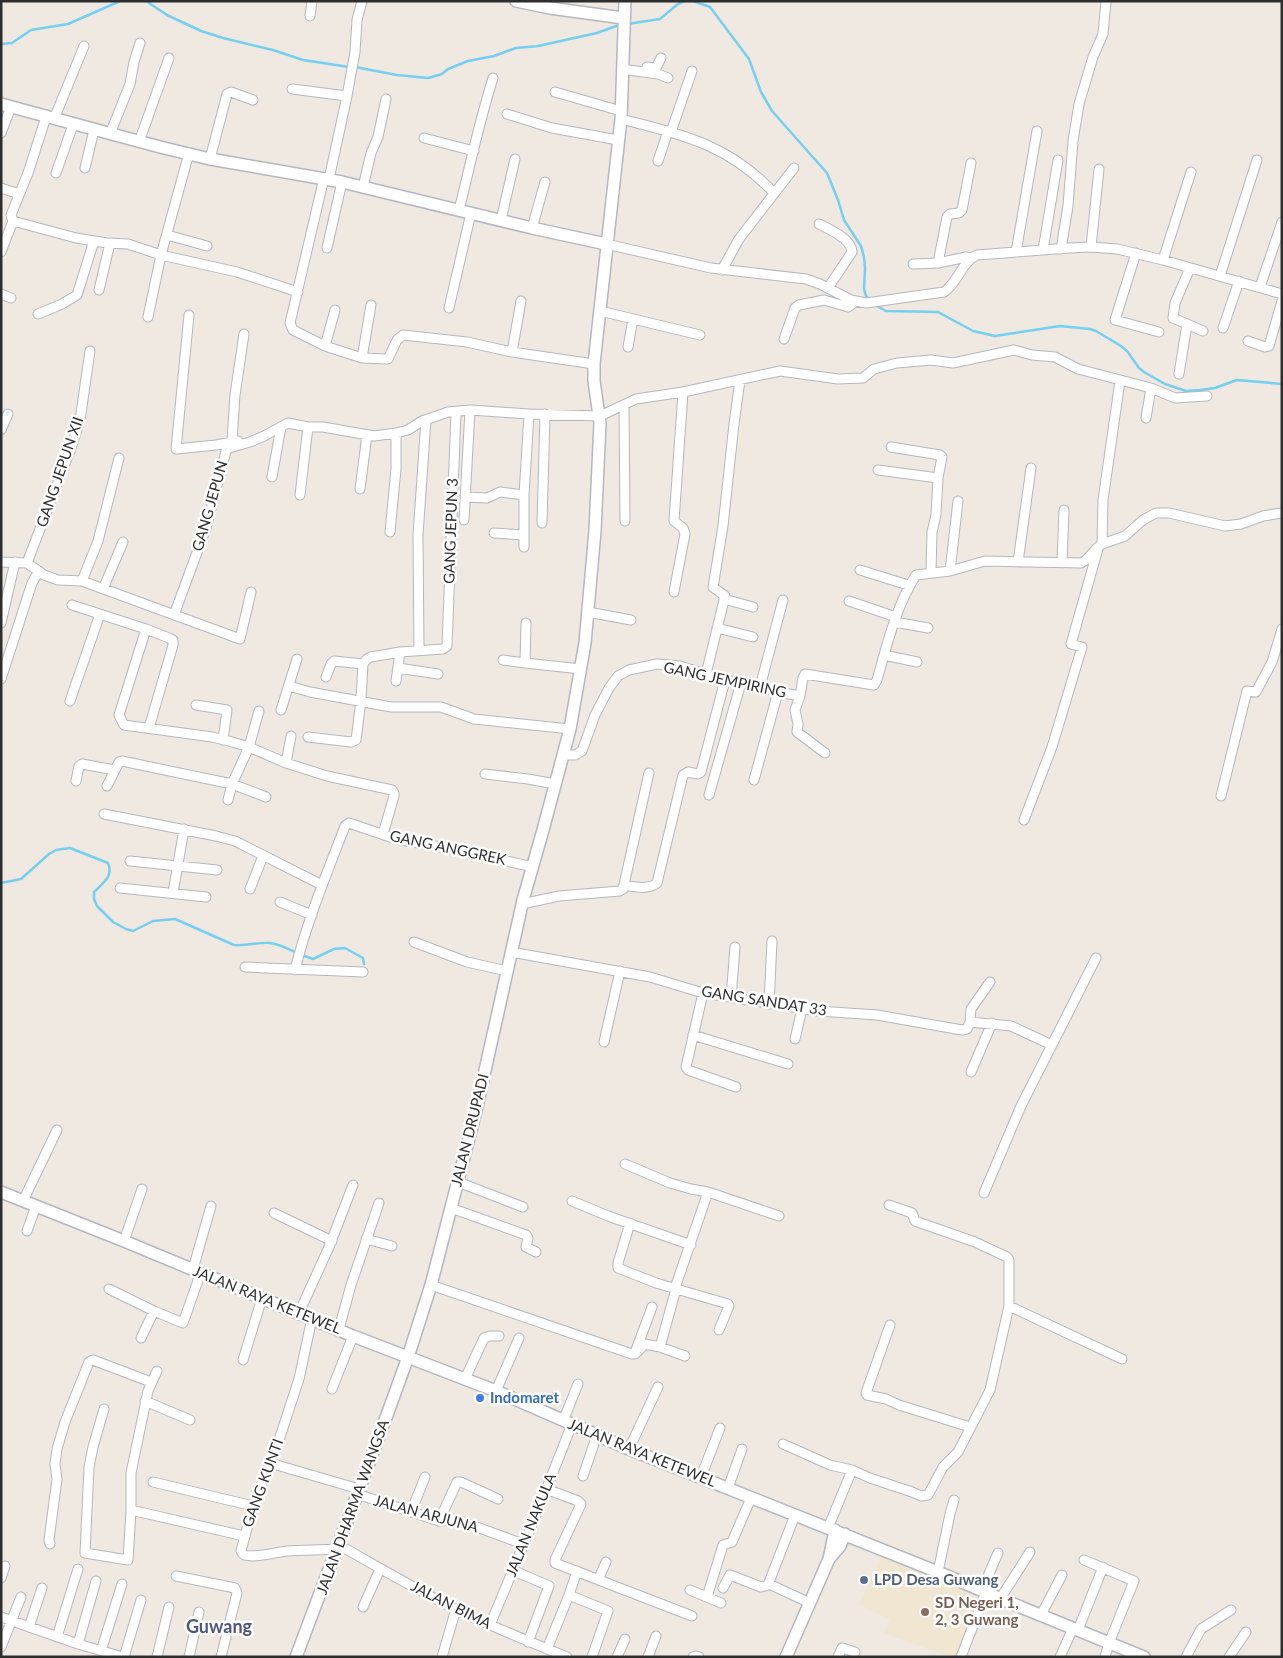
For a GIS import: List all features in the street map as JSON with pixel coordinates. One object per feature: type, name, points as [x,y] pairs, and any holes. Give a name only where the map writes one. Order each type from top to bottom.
[{"type":"street","points":[[310,16],[312,1]]},
{"type":"street","points":[[362,1],[356,20],[353,60],[347,96],[290,323],[291,328],[325,346],[362,358],[388,359],[397,340],[403,335],[466,342],[512,352],[594,364]]},
{"type":"street","points":[[516,1],[604,16],[624,16]]},
{"type":"street","points":[[1061,249],[1068,206],[1073,141],[1079,104],[1092,57],[1103,34],[1106,1]]},
{"type":"street","name":"JALAN DRUPADI","points":[[408,1357],[431,1285],[476,1111],[524,898],[570,729],[581,669],[588,612],[599,473],[600,416],[594,381],[594,364],[621,115],[624,16]]},
{"type":"street","points":[[110,134],[130,84],[140,43]]},
{"type":"street","points":[[1,252],[13,221],[11,214],[19,194],[50,118],[84,46]]},
{"type":"street","points":[[139,142],[169,58]]},
{"type":"street","points":[[622,66],[656,68],[661,58]]},
{"type":"street","points":[[622,66],[668,78]]},
{"type":"street","points":[[658,161],[692,71]]},
{"type":"street","points":[[459,210],[493,78]]},
{"type":"street","points":[[292,89],[347,96]]},
{"type":"street","points":[[210,158],[227,94],[230,92],[253,100]]},
{"type":"street","points":[[555,92],[706,144],[727,154],[748,168],[774,193]]},
{"type":"street","points":[[363,187],[371,152],[378,137],[386,99]]},
{"type":"street","points":[[1,133],[6,106],[139,142],[210,158],[342,182],[696,265],[722,270],[806,279],[855,302],[876,303],[944,292],[950,287],[971,258],[977,255],[1091,247],[1136,253],[1282,294]]},
{"type":"street","points":[[507,114],[552,128],[618,140]]},
{"type":"street","points":[[56,173],[73,125]]},
{"type":"street","points":[[84,168],[94,130]]},
{"type":"street","points":[[1016,252],[1037,130]]},
{"type":"street","points":[[424,138],[474,150]]},
{"type":"street","points":[[148,316],[189,153]]},
{"type":"street","points":[[501,220],[515,160]]},
{"type":"street","points":[[1043,250],[1058,160]]},
{"type":"street","points":[[1220,276],[1257,160]]},
{"type":"street","points":[[938,263],[947,217],[962,210],[971,163]]},
{"type":"street","points":[[722,270],[739,240],[794,168]]},
{"type":"street","points":[[1091,247],[1099,168]]},
{"type":"street","points":[[1163,260],[1192,172]]},
{"type":"street","points":[[327,248],[342,182]]},
{"type":"street","points":[[532,228],[544,182]]},
{"type":"street","points":[[1,188],[19,194]]},
{"type":"street","points":[[449,308],[471,213]]},
{"type":"street","points":[[13,221],[76,238],[128,244],[162,255],[237,272],[298,292]]},
{"type":"street","points":[[1260,287],[1282,222]]},
{"type":"street","points":[[819,224],[838,234],[853,248],[828,288]]},
{"type":"street","points":[[167,235],[207,246]]},
{"type":"street","points":[[38,314],[62,304],[77,295],[94,241]]},
{"type":"street","points":[[99,290],[110,243]]},
{"type":"street","points":[[1136,253],[1115,320],[1159,332]]},
{"type":"street","points":[[913,264],[938,263],[966,257],[971,258]]},
{"type":"street","points":[[1190,268],[1175,302],[1174,320],[1203,331]]},
{"type":"street","points":[[1223,328],[1239,281]]},
{"type":"street","points":[[1,294],[11,298]]},
{"type":"street","points":[[784,340],[795,308],[799,305],[825,300],[848,307],[855,302]]},
{"type":"street","points":[[512,352],[521,301]]},
{"type":"street","points":[[1248,341],[1265,347],[1268,346],[1282,301]]},
{"type":"street","points":[[362,358],[371,305]]},
{"type":"street","points":[[325,346],[335,310]]},
{"type":"street","points":[[600,311],[700,335]]},
{"type":"street","points":[[189,315],[176,449],[216,445],[237,440],[242,444]]},
{"type":"street","points":[[628,347],[633,319]]},
{"type":"street","points":[[1179,374],[1187,324]]},
{"type":"street","points":[[232,441],[235,395],[244,334]]},
{"type":"street","points":[[600,416],[636,399],[683,392],[780,372],[838,379],[862,378],[874,369],[889,364],[923,360],[953,363],[1014,350],[1032,355],[1055,357],[1078,369],[1151,388],[1175,398],[1206,396]]},
{"type":"street","name":"GANG JEPUN XII","points":[[27,563],[80,420],[90,351]]},
{"type":"street","points":[[706,674],[724,599],[724,594],[714,590],[713,587],[724,526],[740,380]]},
{"type":"street","points":[[1024,820],[1049,755],[1082,647],[1071,644],[1101,545],[1103,500],[1120,381]]},
{"type":"street","points":[[1146,418],[1151,388]]},
{"type":"street","points":[[674,592],[684,534],[683,528],[674,521],[683,392]]},
{"type":"street","points":[[624,405],[625,521]]},
{"type":"street","points":[[464,520],[470,410]]},
{"type":"street","name":"GANG JEPUN","points":[[174,615],[206,528],[228,449],[250,442],[288,423],[381,436],[408,430],[443,413],[470,410],[600,416]]},
{"type":"street","name":"GANG JEPUN 3","points":[[419,650],[446,648],[456,413]]},
{"type":"street","points":[[1,430],[8,414]]},
{"type":"street","points":[[524,547],[524,495],[529,414]]},
{"type":"street","points":[[542,523],[545,414]]},
{"type":"street","points":[[308,737],[355,741],[361,700],[363,664],[371,657],[419,650],[418,535],[426,420]]},
{"type":"street","points":[[300,495],[308,426]]},
{"type":"street","points":[[272,477],[281,427]]},
{"type":"street","points":[[390,532],[396,469],[396,433]]},
{"type":"street","points":[[360,489],[367,435]]},
{"type":"street","points":[[891,447],[941,455],[936,515],[932,532],[931,572]]},
{"type":"street","points":[[82,580],[98,541],[119,458]]},
{"type":"street","points":[[1018,562],[1031,468]]},
{"type":"street","points":[[878,470],[938,478]]},
{"type":"street","points":[[465,497],[488,498],[500,492],[524,495]]},
{"type":"street","points":[[950,571],[958,501]]},
{"type":"street","points":[[1062,562],[1064,510]]},
{"type":"street","points":[[860,570],[908,585],[916,575],[950,571],[981,561],[1081,563],[1101,545],[1125,536],[1149,516],[1161,512],[1225,526],[1241,524],[1263,516],[1282,513]]},
{"type":"street","points":[[494,533],[524,536]]},
{"type":"street","points":[[103,589],[123,542]]},
{"type":"street","points":[[1,562],[27,563],[58,580],[82,580],[240,640],[251,592]]},
{"type":"street","points":[[1,623],[15,562]]},
{"type":"street","points":[[1,679],[32,583],[39,571]]},
{"type":"street","name":"GANG JEMPIRING","points":[[563,755],[575,755],[582,752],[595,715],[608,688],[618,676],[628,670],[657,664],[680,666],[725,680],[800,696],[803,678],[806,674],[874,685],[908,585]]},
{"type":"street","points":[[724,599],[754,607]]},
{"type":"street","points":[[760,687],[783,600]]},
{"type":"street","points":[[849,601],[896,619],[928,628]]},
{"type":"street","points":[[72,605],[146,629],[169,638],[174,642],[150,728]]},
{"type":"street","points":[[588,612],[631,620]]},
{"type":"street","points":[[70,701],[100,614]]},
{"type":"street","points":[[525,662],[526,623]]},
{"type":"street","points":[[717,628],[754,638]]},
{"type":"street","points":[[146,629],[119,715],[124,724],[223,740],[249,747],[286,763],[326,776],[393,791],[394,796],[383,834]]},
{"type":"street","points":[[1222,796],[1247,691],[1256,692],[1272,662],[1282,629]]},
{"type":"street","points":[[396,681],[400,652]]},
{"type":"street","points":[[884,655],[917,662]]},
{"type":"street","points":[[281,710],[298,659]]},
{"type":"street","points":[[326,677],[334,660],[363,664]]},
{"type":"street","points":[[504,660],[581,669]]},
{"type":"street","points":[[398,668],[438,674]]},
{"type":"street","points":[[624,885],[646,887],[655,886],[658,883],[683,775],[688,772],[698,774],[701,772],[725,680]]},
{"type":"street","points":[[708,795],[741,683]]},
{"type":"street","points":[[289,686],[310,692],[391,707],[441,707],[474,719],[570,729]]},
{"type":"street","points":[[754,780],[778,692]]},
{"type":"street","points":[[800,696],[795,710],[798,724],[797,732],[825,753]]},
{"type":"street","points":[[196,705],[227,710],[223,740]]},
{"type":"street","points":[[228,800],[232,784],[249,747],[259,711]]},
{"type":"street","points":[[286,763],[291,736]]},
{"type":"street","points":[[107,786],[119,762],[122,761],[232,784],[266,797]]},
{"type":"street","points":[[76,780],[79,766],[82,764],[116,770]]},
{"type":"street","points":[[524,898],[620,891],[623,889],[648,773]]},
{"type":"street","points":[[485,774],[554,784]]},
{"type":"street","points":[[104,814],[234,841],[322,886]]},
{"type":"street","name":"GANG ANGGREK","points":[[295,970],[300,948],[322,886],[346,825],[350,823],[396,839],[533,867]]},
{"type":"street","points":[[173,893],[184,830]]},
{"type":"street","points":[[250,889],[263,856]]},
{"type":"street","points":[[130,860],[217,870]]},
{"type":"street","points":[[120,888],[206,897]]},
{"type":"street","points":[[280,902],[312,915]]},
{"type":"street","points":[[769,1004],[772,941]]},
{"type":"street","points":[[414,942],[468,962],[507,971]]},
{"type":"street","points":[[731,998],[735,947]]},
{"type":"street","name":"GANG SANDAT 33","points":[[511,952],[650,977],[703,993],[818,1012],[877,1015],[962,1030],[967,1029],[970,1022]]},
{"type":"street","points":[[984,1193],[1021,1106],[1096,958]]},
{"type":"street","points":[[244,967],[363,972]]},
{"type":"street","points":[[604,1042],[620,971]]},
{"type":"street","points":[[990,982],[972,1009],[970,1022],[1011,1026],[1052,1045]]},
{"type":"street","points":[[703,993],[685,1066],[688,1070],[736,1087]]},
{"type":"street","points":[[796,1039],[802,1009]]},
{"type":"street","points":[[971,1072],[992,1023]]},
{"type":"street","points":[[693,1035],[788,1064]]},
{"type":"street","points":[[23,1201],[57,1130]]},
{"type":"street","points":[[625,1164],[670,1183],[708,1192],[779,1216]]},
{"type":"street","points":[[458,1182],[523,1207]]},
{"type":"street","points":[[299,1313],[332,1241],[353,1185]]},
{"type":"street","points":[[124,1241],[142,1189]]},
{"type":"street","name":"JALAN RAYA KETEWEL","points":[[1,1192],[353,1336],[496,1391],[629,1449],[938,1572],[1144,1657]]},
{"type":"street","points":[[660,1347],[676,1289],[708,1192]]},
{"type":"street","points":[[572,1202],[691,1244]]},
{"type":"street","points":[[339,1329],[351,1285],[379,1203]]},
{"type":"street","points":[[783,1444],[830,1465],[852,1470],[921,1496],[928,1495],[943,1467],[958,1452],[990,1390],[1009,1306],[1010,1264],[1007,1257],[975,1242],[915,1221],[912,1212],[889,1205]]},
{"type":"street","points":[[27,1231],[36,1206]]},
{"type":"street","points":[[109,1289],[154,1311],[184,1322],[211,1206]]},
{"type":"street","points":[[451,1208],[526,1235],[528,1238],[527,1248],[536,1252]]},
{"type":"street","points":[[274,1213],[332,1241]]},
{"type":"street","points":[[630,1223],[618,1268],[656,1283],[729,1305],[719,1330]]},
{"type":"street","points":[[366,1239],[392,1246]]},
{"type":"street","points":[[431,1285],[634,1355]]},
{"type":"street","points":[[243,1360],[262,1298]]},
{"type":"street","points":[[1009,1306],[1122,1359]]},
{"type":"street","points":[[634,1355],[652,1307]]},
{"type":"street","points":[[142,1338],[154,1311]]},
{"type":"street","name":"GANG KUNTI","points":[[312,1318],[299,1379],[280,1440],[254,1506],[244,1536],[241,1553],[248,1556],[257,1556],[266,1553],[338,1547]]},
{"type":"street","points":[[890,1324],[866,1392],[868,1395],[886,1399],[899,1405],[970,1427]]},
{"type":"street","points":[[332,1389],[353,1336]]},
{"type":"street","points":[[465,1379],[484,1338],[499,1336]]},
{"type":"street","points":[[496,1391],[519,1338]]},
{"type":"street","points":[[634,1355],[645,1344],[685,1356]]},
{"type":"street","name":"JALAN DHARMA WANGSA","points":[[296,1657],[408,1357]]},
{"type":"street","points":[[50,1544],[57,1479],[56,1454],[65,1422],[89,1362],[93,1360],[151,1382]]},
{"type":"street","points":[[104,1409],[89,1467],[85,1553],[128,1560],[132,1473],[145,1401],[157,1371]]},
{"type":"street","name":"JALAN NAKULA","points":[[490,1625],[546,1489],[578,1384]]},
{"type":"street","points":[[629,1449],[658,1387]]},
{"type":"street","points":[[145,1401],[190,1420]]},
{"type":"street","points":[[701,1477],[720,1428]]},
{"type":"street","points":[[583,1476],[597,1434]]},
{"type":"street","points":[[728,1488],[742,1449]]},
{"type":"street","name":"JALAN ARJUNA","points":[[270,1462],[410,1512],[439,1521],[455,1519],[523,1544]]},
{"type":"street","points":[[786,1657],[829,1559],[852,1470]]},
{"type":"street","points":[[410,1512],[425,1477]]},
{"type":"street","points":[[154,1482],[254,1506]]},
{"type":"street","points":[[439,1521],[457,1482],[461,1482],[498,1499]]},
{"type":"street","points":[[546,1489],[581,1503],[555,1560],[556,1563],[692,1616]]},
{"type":"street","points":[[707,1597],[723,1545],[732,1542],[752,1498]]},
{"type":"street","points":[[938,1572],[954,1500]]},
{"type":"street","points":[[131,1510],[244,1536]]},
{"type":"street","points":[[722,1588],[730,1575],[761,1587],[769,1584],[795,1516]]},
{"type":"street","name":"JALAN BIMA","points":[[338,1547],[456,1609],[528,1642],[567,1657]]},
{"type":"street","points":[[1000,1599],[1030,1552]]},
{"type":"street","points":[[961,1657],[998,1553]]},
{"type":"street","points":[[1084,1560],[1103,1566],[1134,1582],[1105,1657]]},
{"type":"street","points":[[598,1580],[606,1562]]},
{"type":"street","points":[[1,1578],[6,1566]]},
{"type":"street","points":[[1060,1657],[1075,1629],[1103,1566]]},
{"type":"street","points":[[362,1607],[380,1569]]},
{"type":"street","points":[[57,1636],[78,1570]]},
{"type":"street","points":[[512,1570],[549,1586],[528,1642]]},
{"type":"street","points":[[547,1649],[577,1571]]},
{"type":"street","points":[[1041,1615],[1062,1575]]},
{"type":"street","points":[[176,1576],[235,1588],[237,1593],[221,1657]]},
{"type":"street","points":[[78,1644],[96,1581]]},
{"type":"street","points":[[101,1651],[122,1584]]},
{"type":"street","points":[[769,1584],[810,1603]]},
{"type":"street","points":[[29,1627],[42,1588]]},
{"type":"street","points":[[690,1590],[721,1603]]},
{"type":"street","points":[[569,1595],[608,1611],[592,1657]]},
{"type":"street","points":[[1,1647],[21,1597]]},
{"type":"street","points":[[1,1617],[78,1644],[124,1657],[142,1600]]},
{"type":"street","points":[[157,1657],[169,1607]]},
{"type":"street","points":[[442,1657],[456,1609]]},
{"type":"street","points":[[1186,1657],[1201,1629],[1231,1610]]},
{"type":"street","points":[[189,1657],[199,1612]]},
{"type":"street","points":[[1229,1657],[1246,1632]]},
{"type":"street","points":[[648,1657],[656,1636]]},
{"type":"street","points":[[617,1657],[625,1639]]},
{"type":"street","points":[[838,1657],[842,1648],[855,1652]]},
{"type":"street","points":[[693,1657],[699,1657]]},
{"type":"shaded area","name":"SD Negeri 1, 2, 3 Guwang","points":[[882,1555],[980,1597],[958,1657],[951,1657],[883,1633],[890,1619],[859,1605]]},
{"type":"waterway","points":[[1,44],[12,43],[31,30],[68,24],[120,1]]},
{"type":"waterway","points":[[146,1],[167,15],[201,31],[303,60],[349,67]]},
{"type":"waterway","points":[[627,24],[660,19],[678,4],[685,1],[693,1],[710,7],[749,59],[761,92],[772,111],[827,173],[844,220],[861,246],[865,268],[864,289],[869,299]]},
{"type":"waterway","points":[[355,67],[397,75],[428,78],[442,74],[448,69],[468,61],[494,56],[516,48],[538,46],[597,33],[622,25]]},
{"type":"waterway","points":[[875,305],[886,311],[938,312],[973,331],[995,336],[1060,326],[1090,329],[1121,346],[1144,372],[1165,384],[1186,391],[1215,388],[1237,380],[1282,384]]},
{"type":"waterway","points":[[1,883],[21,879],[49,854],[56,850],[70,848],[108,863],[109,876],[94,892],[94,899],[97,906],[113,922],[126,929],[133,931],[153,921],[175,919],[234,945],[270,943],[297,953]]},
{"type":"waterway","points":[[302,955],[313,959],[334,949],[345,948],[363,958],[364,964]]},
{"type":"place","name":"Indomaret","points":[[480,1398]]},
{"type":"place","name":"LPD Desa Guwang","points":[[864,1580]]},
{"type":"place","name":"SD Negeri 1, 2, 3 Guwang","points":[[925,1612]]},
{"type":"district","name":"Guwang","points":[[219,1627]]}]
